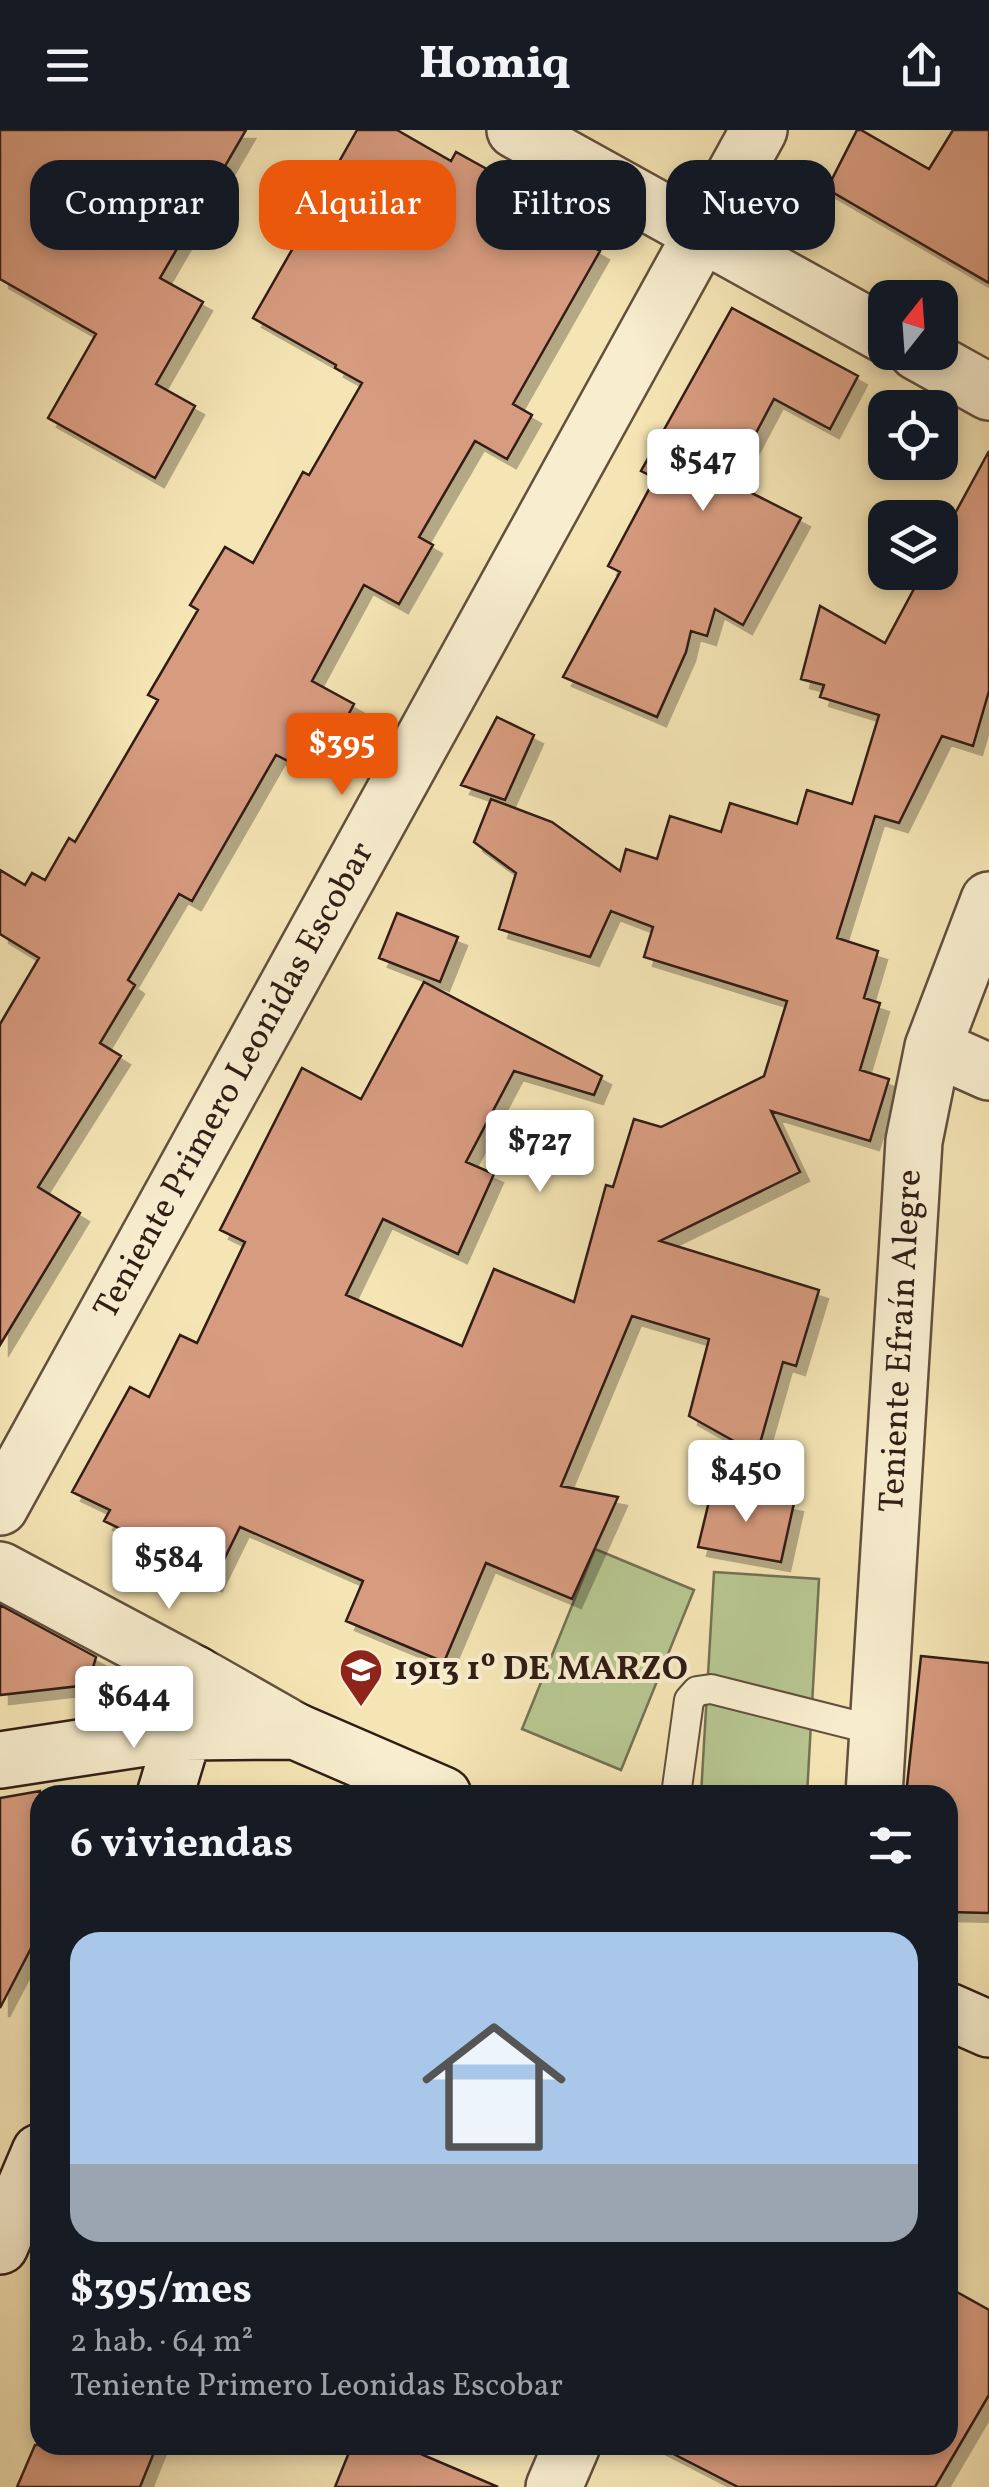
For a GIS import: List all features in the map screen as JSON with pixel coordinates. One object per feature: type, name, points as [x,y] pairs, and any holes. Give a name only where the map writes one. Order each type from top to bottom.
[{"type":"street","points":[[515,130],[666,213]]},
{"type":"street","name":"Teniente Primero Leonidas Escobar","points":[[742,160],[759,130]]},
{"type":"street","name":"Teniente Primero Leonidas Escobar","points":[[0,1507],[693,250]]},
{"type":"street","points":[[733,250],[868,325]]},
{"type":"street","points":[[950,370],[989,392]]},
{"type":"street","name":"Teniente Efraín Alegre","points":[[875,1785],[914,1141],[933,1048],[989,900]]},
{"type":"street","points":[[933,1048],[989,1072]]},
{"type":"street","points":[[0,1570],[295,1731],[421,1785]]},
{"type":"street","points":[[168,1785],[184,1732],[195,1674]]},
{"type":"street","points":[[0,1760],[184,1732],[295,1731]]},
{"type":"street","points":[[958,2016],[989,2029]]},
{"type":"street","points":[[0,2246],[30,2176]]},
{"type":"street","points":[[554,2487],[568,2455]]},
{"type":"lane","points":[[677,1785],[689,1700],[697,1691],[711,1689],[878,1731]]},
{"type":"green space","points":[[595,1549],[694,1590],[621,1770],[522,1729]]},
{"type":"green space","points":[[714,1572],[819,1579],[808,1785],[702,1785]]},
{"type":"building","points":[[0,130],[246,130],[229,160],[30,160],[30,250],[176,250],[160,278],[203,302],[156,384],[195,406],[155,478],[48,418],[96,334],[0,279]]},
{"type":"building","points":[[357,130],[397,130],[449,160],[340,160]]},
{"type":"building","points":[[857,130],[929,169],[953,130],[989,130],[989,283],[835,194],[835,173]]},
{"type":"building","points":[[456,152],[476,163],[476,250],[600,251],[513,404],[532,415],[507,459],[475,441],[419,537],[433,545],[399,604],[364,585],[312,681],[354,704],[328,753],[300,738],[288,761],[276,755],[192,901],[179,894],[128,980],[135,985],[100,1043],[121,1056],[38,1187],[80,1213],[0,1345],[0,1024],[39,958],[0,934],[0,870],[25,885],[32,873],[45,880],[69,838],[75,842],[158,700],[148,695],[198,610],[190,605],[225,547],[253,563],[303,472],[309,475],[362,383],[253,318],[292,250],[456,250],[456,160],[452,160]]},
{"type":"building","points":[[732,308],[858,376],[830,429],[774,399],[730,482],[801,518],[743,625],[715,609],[707,636],[691,631],[686,652],[657,717],[563,677],[620,572],[608,566],[655,478],[641,471]]},
{"type":"building","points":[[989,451],[989,691],[973,746],[942,736],[899,823],[875,816],[837,938],[878,951],[864,998],[880,1003],[860,1070],[889,1079],[870,1141],[771,1111],[800,1172],[660,1241],[819,1290],[796,1366],[783,1362],[757,1454],[689,1416],[709,1339],[632,1316],[561,1486],[618,1497],[572,1599],[486,1563],[444,1662],[346,1621],[363,1581],[240,1527],[213,1582],[151,1552],[154,1545],[104,1521],[110,1510],[72,1492],[130,1387],[149,1397],[180,1335],[197,1343],[245,1242],[220,1230],[302,1068],[361,1099],[424,982],[602,1076],[594,1095],[514,1071],[466,1162],[494,1174],[458,1254],[383,1219],[346,1295],[462,1346],[494,1269],[574,1302],[606,1185],[613,1187],[634,1119],[661,1127],[764,1076],[787,1001],[644,957],[653,927],[611,911],[590,957],[499,929],[516,873],[474,842],[491,799],[552,822],[620,871],[626,849],[657,859],[670,816],[721,832],[730,803],[797,824],[807,790],[852,804],[879,715],[820,697],[824,685],[801,679],[820,606],[885,643],[913,590],[958,590],[958,508]]},
{"type":"building","points":[[497,717],[534,735],[505,800],[461,785]]},
{"type":"building","points":[[397,913],[458,937],[440,982],[379,958]]},
{"type":"building","points":[[712,1489],[794,1503],[781,1562],[698,1547]]},
{"type":"building","points":[[0,1605],[96,1657],[88,1685],[0,1695]]},
{"type":"building","points":[[921,1656],[989,1663],[989,1913],[958,1912],[958,1785],[907,1785]]},
{"type":"building","points":[[30,1793],[30,1950],[0,2008],[0,1798]]},
{"type":"building","points":[[958,2293],[989,2310],[989,2395],[958,2448]]},
{"type":"building","points":[[31,2455],[153,2455],[140,2487],[17,2487]]},
{"type":"building","points":[[348,2455],[423,2455],[498,2487],[335,2487]]},
{"type":"building","points":[[676,2455],[954,2455],[935,2487],[738,2487]]},
{"type":"place","name":"1913 1º DE MARZO","points":[[361,1708]]}]
